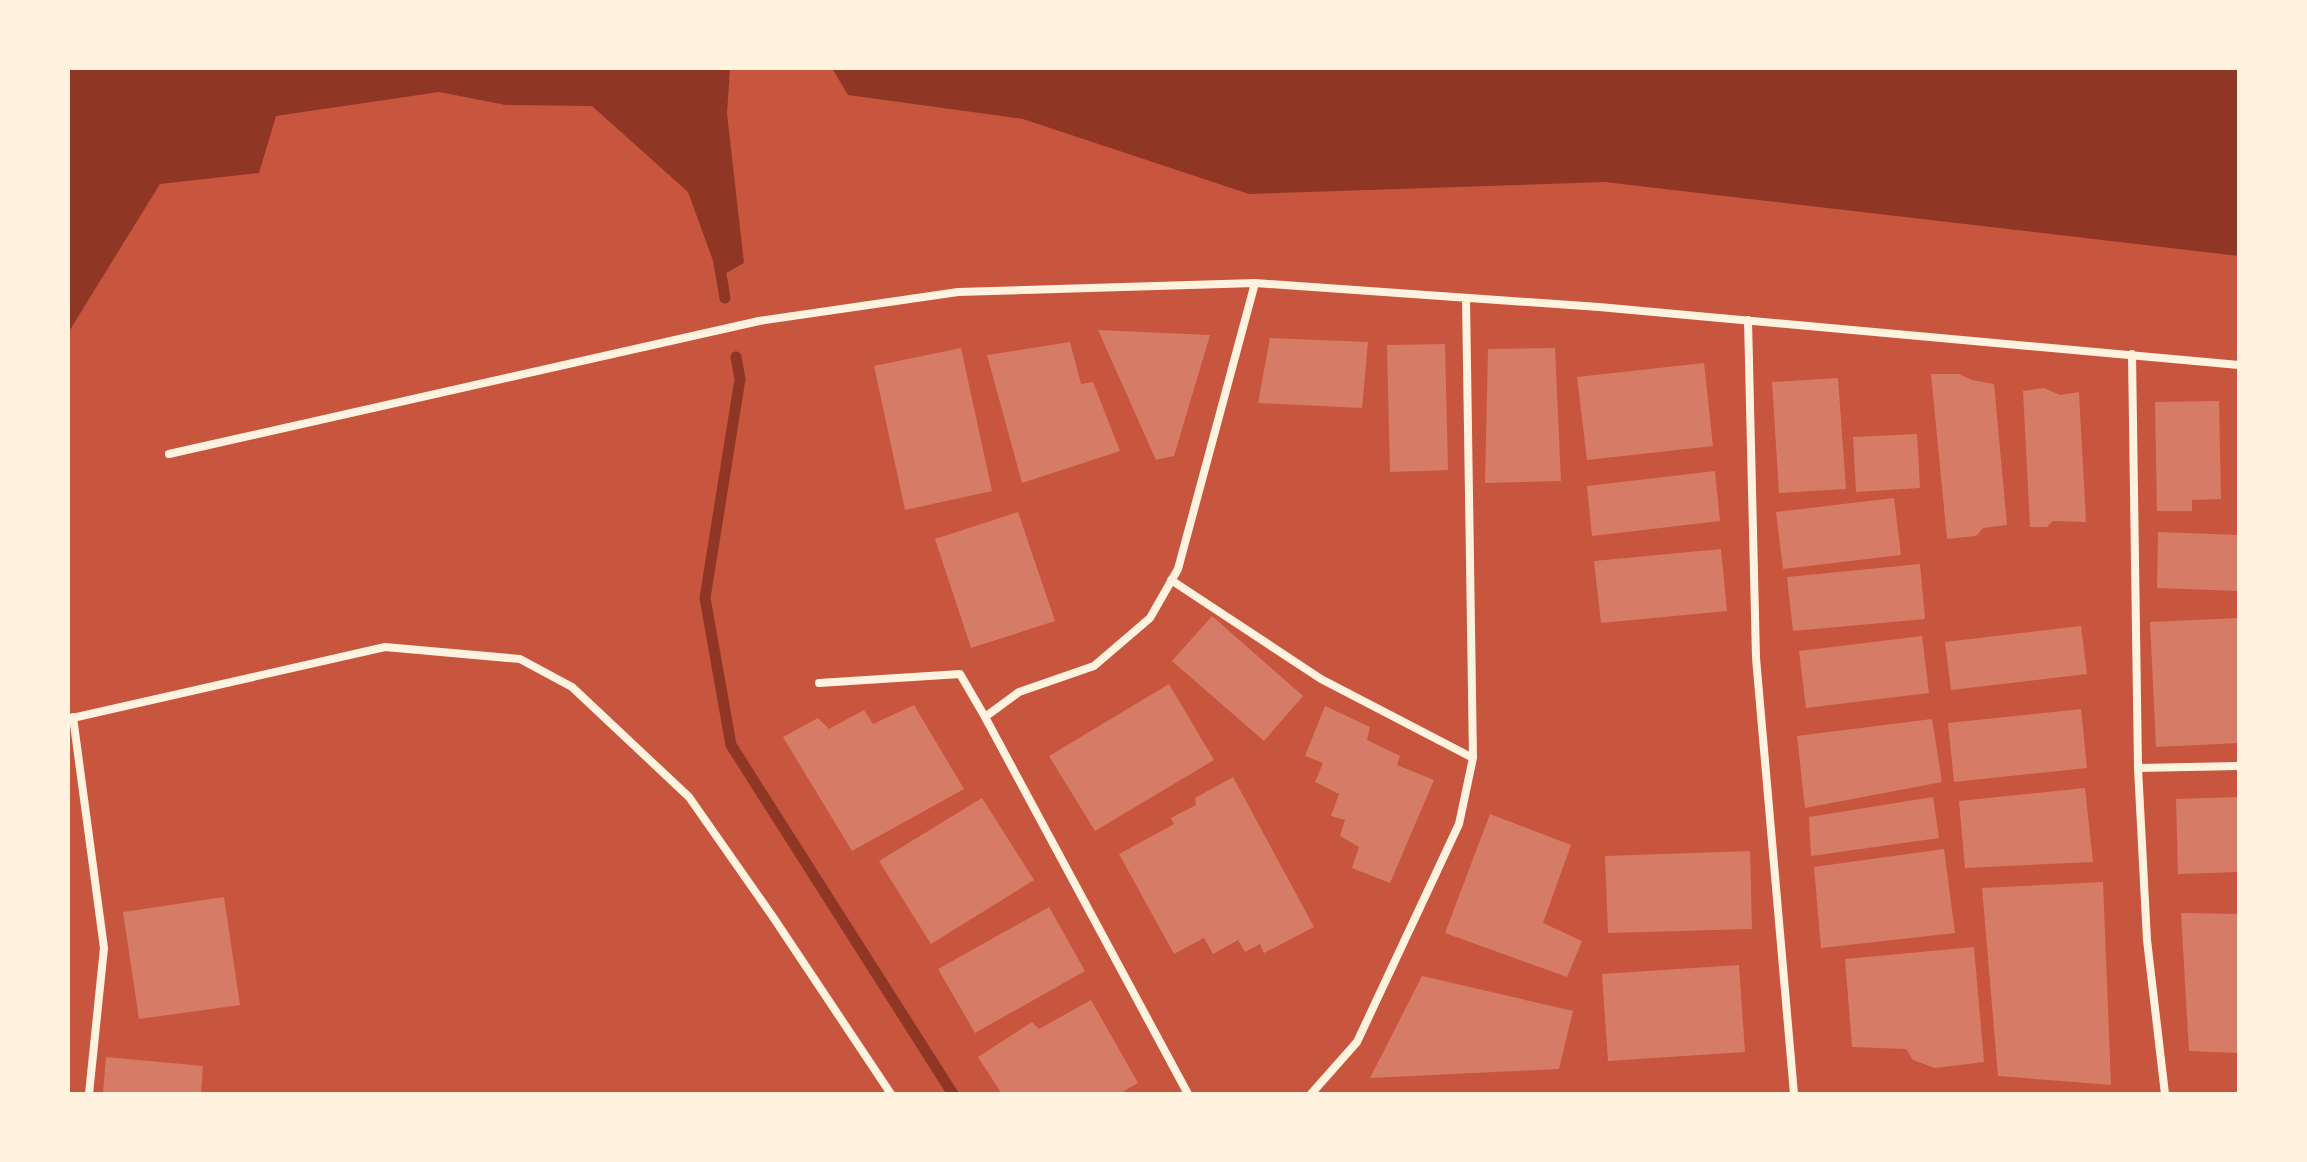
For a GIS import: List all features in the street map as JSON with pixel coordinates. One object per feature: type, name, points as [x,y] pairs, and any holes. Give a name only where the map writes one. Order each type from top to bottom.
[{"type":"street","points":[[985,717],[1019,692],[1094,666],[1150,618],[1178,569],[1255,283]]},
{"type":"street","points":[[169,454],[759,321],[958,292],[1255,283],[1748,320],[2239,365]]},
{"type":"street","points":[[1311,1094],[1357,1042],[1459,824],[1473,758],[1466,298]]},
{"type":"street","points":[[1748,320],[1756,658],[1794,1094]]},
{"type":"street","points":[[2132,354],[2138,768],[2147,940],[2165,1094]]},
{"type":"street","points":[[1171,580],[1321,679],[1473,758]]},
{"type":"street","points":[[89,1094],[104,948],[71,718],[385,647],[520,659],[572,687],[689,797],[891,1094]]},
{"type":"street","points":[[819,683],[960,674],[1188,1094]]},
{"type":"street","points":[[2138,768],[2239,766]]},
{"type":"shaded area","points":[[68,68],[730,68],[727,114],[744,263],[719,277],[688,192],[592,106],[506,105],[439,92],[276,116],[259,173],[160,184],[68,333]]},
{"type":"shaded area","points":[[832,68],[2239,68],[2239,256],[1605,182],[1249,194],[1023,119],[848,95]]},
{"type":"building","points":[[1098,330],[1210,335],[1174,456],[1156,460]]},
{"type":"building","points":[[1270,338],[1368,342],[1362,408],[1258,403]]},
{"type":"building","points":[[1070,342],[1081,384],[1093,382],[1120,451],[1022,483],[987,355]]},
{"type":"building","points":[[1445,344],[1448,470],[1390,472],[1387,345]]},
{"type":"building","points":[[961,348],[992,491],[905,510],[874,366]]},
{"type":"building","points":[[1555,348],[1561,481],[1485,483],[1488,349]]},
{"type":"building","points":[[1704,363],[1713,446],[1587,460],[1577,377]]},
{"type":"building","points":[[1931,374],[1959,374],[1994,384],[2007,525],[1983,528],[1976,536],[1947,539]]},
{"type":"building","points":[[1838,378],[1846,489],[1779,493],[1772,382]]},
{"type":"building","points":[[2044,388],[2060,395],[2079,392],[2086,522],[2053,521],[2047,527],[2030,527],[2023,391]]},
{"type":"building","points":[[2219,401],[2221,499],[2192,500],[2192,511],[2157,511],[2155,402]]},
{"type":"building","points":[[1917,434],[1920,488],[1856,492],[1853,437]]},
{"type":"building","points":[[1715,471],[1720,521],[1592,536],[1587,486]]},
{"type":"building","points":[[1894,498],[1901,555],[1783,569],[1776,512]]},
{"type":"building","points":[[1018,512],[1055,621],[971,648],[935,539]]},
{"type":"building","points":[[2158,532],[2239,535],[2239,591],[2157,588]]},
{"type":"building","points":[[1721,549],[1727,611],[1601,623],[1594,561]]},
{"type":"building","points":[[1920,564],[1925,619],[1793,631],[1787,577]]},
{"type":"building","points":[[1212,616],[1303,696],[1264,741],[1172,661]]},
{"type":"building","points":[[2239,618],[2239,743],[2156,747],[2150,622]]},
{"type":"building","points":[[2081,626],[2087,674],[1951,690],[1945,642]]},
{"type":"building","points":[[1922,636],[1929,693],[1806,708],[1799,651]]},
{"type":"building","points":[[1169,684],[1214,760],[1095,831],[1049,756]]},
{"type":"building","points":[[914,705],[964,789],[852,851],[783,737],[818,718],[829,729],[864,710],[873,724]]},
{"type":"building","points":[[1325,706],[1370,727],[1367,740],[1400,756],[1397,765],[1434,780],[1390,883],[1352,868],[1359,847],[1340,836],[1345,820],[1331,816],[1339,794],[1315,782],[1323,763],[1305,756]]},
{"type":"building","points":[[2081,709],[2087,768],[1954,782],[1948,723]]},
{"type":"building","points":[[1932,719],[1942,782],[1805,808],[1797,736]]},
{"type":"building","points":[[1233,777],[1314,927],[1264,953],[1260,944],[1245,952],[1238,940],[1213,954],[1204,938],[1174,954],[1119,854],[1174,824],[1171,818],[1196,805],[1195,798]]},
{"type":"building","points":[[2085,788],[2093,862],[1965,868],[1959,801]]},
{"type":"building","points":[[1933,797],[1939,838],[1811,856],[1809,817]]},
{"type":"building","points":[[2239,797],[2239,872],[2178,874],[2176,799]]},
{"type":"building","points":[[982,798],[1034,880],[931,944],[879,861]]},
{"type":"building","points":[[1490,814],[1571,845],[1543,923],[1582,941],[1567,977],[1445,933]]},
{"type":"building","points":[[1944,849],[1955,933],[1821,948],[1814,867]]},
{"type":"building","points":[[1750,851],[1752,929],[1608,933],[1605,856]]},
{"type":"building","points":[[2103,882],[2111,1085],[1998,1076],[1982,888]]},
{"type":"building","points":[[224,897],[240,1005],[139,1019],[123,912]]},
{"type":"building","points":[[1049,907],[1085,971],[975,1033],[938,969]]},
{"type":"building","points":[[2181,913],[2239,914],[2239,1053],[2189,1051]]},
{"type":"building","points":[[1974,947],[1984,1062],[1935,1068],[1913,1060],[1906,1049],[1852,1047],[1845,959]]},
{"type":"building","points":[[1739,965],[1745,1052],[1608,1061],[1602,974]]},
{"type":"building","points":[[1422,976],[1573,1011],[1559,1069],[1370,1078]]},
{"type":"building","points":[[1091,1000],[1138,1083],[1119,1094],[1002,1094],[978,1057],[1032,1022],[1039,1029]]},
{"type":"building","points":[[106,1057],[203,1066],[201,1094],[103,1094]]},
{"type":"waterway","points":[[719,263],[725,298]]},
{"type":"waterway","points":[[736,357],[740,379],[705,598],[731,745],[953,1094]]}]
